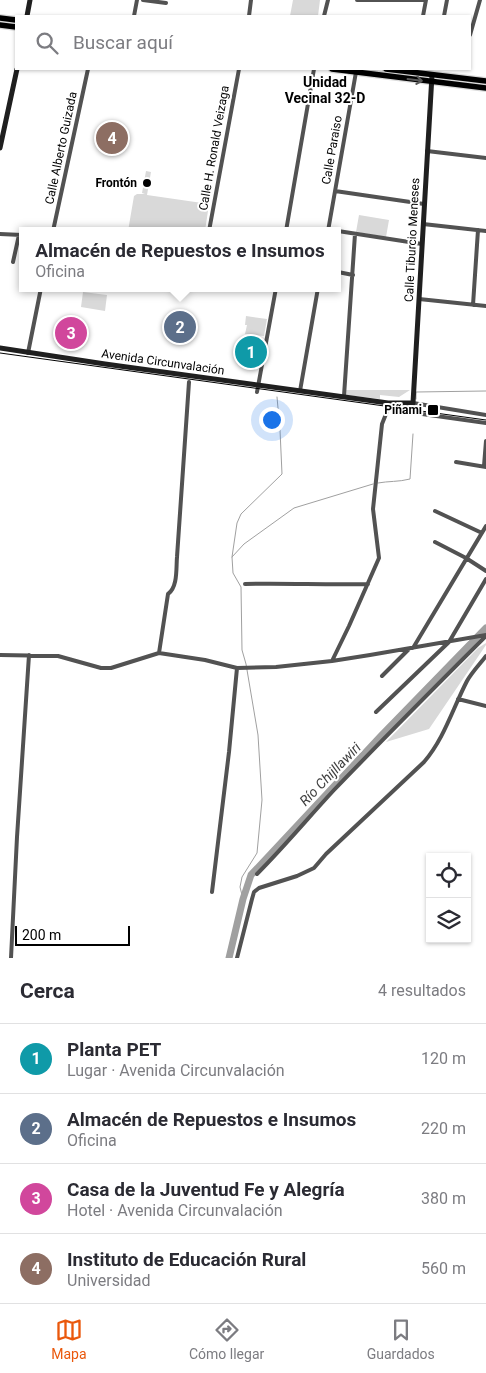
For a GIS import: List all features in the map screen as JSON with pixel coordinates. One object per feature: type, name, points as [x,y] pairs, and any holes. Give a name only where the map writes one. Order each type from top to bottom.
[{"type":"main road","points":[[0,18],[15,20]]},
{"type":"main road","points":[[0,25],[15,27]]},
{"type":"main road","points":[[340,70],[486,88]]},
{"type":"main road","points":[[402,70],[433,72],[486,81]]},
{"type":"street","points":[[28,15],[30,0]]},
{"type":"street","points":[[134,15],[137,0]]},
{"type":"street","points":[[143,0],[166,3]]},
{"type":"street","points":[[249,15],[251,0]]},
{"type":"street","points":[[324,15],[328,0]]},
{"type":"street","points":[[357,0],[426,0],[423,15]]},
{"type":"street","points":[[444,15],[447,0]]},
{"type":"street","points":[[471,32],[480,0]]},
{"type":"street","points":[[0,148],[17,70]]},
{"type":"street","name":"Calle Alberto Guizada","points":[[54,227],[88,70]]},
{"type":"street","name":"Calle H. Ronald Veizaga","points":[[210,227],[239,70]]},
{"type":"street","points":[[287,227],[314,70]]},
{"type":"street","name":"Calle Paraiso","points":[[329,227],[356,72]]},
{"type":"street","name":"Calle Tiburcio Meneses","points":[[433,72],[413,403],[408,412],[486,423]]},
{"type":"street","points":[[427,151],[486,158]]},
{"type":"street","points":[[335,191],[424,204]]},
{"type":"street","points":[[423,224],[486,231]]},
{"type":"street","points":[[473,305],[478,230]]},
{"type":"street","points":[[341,232],[422,244]]},
{"type":"street","points":[[0,234],[19,235]]},
{"type":"street","points":[[344,396],[355,234]]},
{"type":"street","points":[[13,262],[19,242]]},
{"type":"street","points":[[341,273],[353,275]]},
{"type":"street","points":[[28,353],[40,292]]},
{"type":"street","points":[[257,392],[275,292]]},
{"type":"street","points":[[300,391],[317,292]]},
{"type":"street","points":[[419,299],[486,306]]},
{"type":"street","name":"Avenida Circunvalación","points":[[0,348],[258,386],[388,403],[413,403]]},
{"type":"street","points":[[159,653],[168,594],[174,586],[189,382]]},
{"type":"street","points":[[413,403],[486,415]]},
{"type":"street","points":[[332,661],[379,558],[373,509],[382,424],[388,409]]},
{"type":"street","points":[[456,462],[485,467],[486,441]]},
{"type":"street","points":[[382,676],[411,648],[484,530],[435,511]]},
{"type":"street","points":[[435,542],[486,571]]},
{"type":"street","points":[[376,712],[449,642],[486,579]]},
{"type":"street","points":[[245,584],[368,584]]},
{"type":"street","points":[[0,655],[58,656],[101,668],[111,668],[159,653],[204,660],[237,668],[276,667],[332,661],[485,635]]},
{"type":"street","points":[[257,874],[373,749],[485,635]]},
{"type":"street","points":[[10,958],[16,837],[29,655]]},
{"type":"street","points":[[237,958],[254,892],[314,868],[326,854],[430,755],[468,679],[486,656]]},
{"type":"street","points":[[212,892],[237,668]]},
{"type":"street","points":[[458,699],[486,706]]},
{"type":"shaded area","points":[[293,0],[320,0],[318,15],[290,15]]},
{"type":"shaded area","points":[[146,171],[151,172],[147,195],[209,204],[206,227],[129,227],[134,196],[145,194],[142,193]]},
{"type":"shaded area","points":[[359,215],[389,220],[386,237],[356,232]]},
{"type":"shaded area","points":[[83,292],[107,295],[105,311],[81,307]]},
{"type":"shaded area","points":[[246,316],[267,319],[264,336],[245,334]]},
{"type":"shaded area","points":[[346,390],[410,390],[399,397],[380,395],[380,399],[346,395]]},
{"type":"shaded area","points":[[486,643],[429,729],[386,742],[478,648]]},
{"type":"waterway","points":[[416,399],[416,392],[486,391]]},
{"type":"waterway","points":[[232,557],[237,523],[241,514],[282,474],[277,397]]},
{"type":"waterway","points":[[378,483],[410,479],[413,434]]},
{"type":"waterway","points":[[243,899],[240,887],[242,877],[257,853],[262,800],[258,735],[242,650],[241,587],[233,573],[232,557],[244,544],[294,508],[373,484]]},
{"type":"waterway","name":"Río Chijllawiri","points":[[229,958],[243,899],[251,875],[381,736],[486,628]]},
{"type":"tram line","points":[[0,353],[486,420]]},
{"type":"place","name":"Instituto de Educación Rural","points":[[112,138]]},
{"type":"place","name":"Frontón","points":[[147,183]]},
{"type":"place","name":"Almacén de Repuestos e Insumos","points":[[180,327]]},
{"type":"place","name":"Casa de la Juventud Fe y Alegría","points":[[71,333]]},
{"type":"place","name":"Planta PET","points":[[251,352]]},
{"type":"place","name":"Piñami","points":[[433,410]]},
{"type":"district","name":"Unidad Vecinal 32-D","points":[[325,90]]}]
